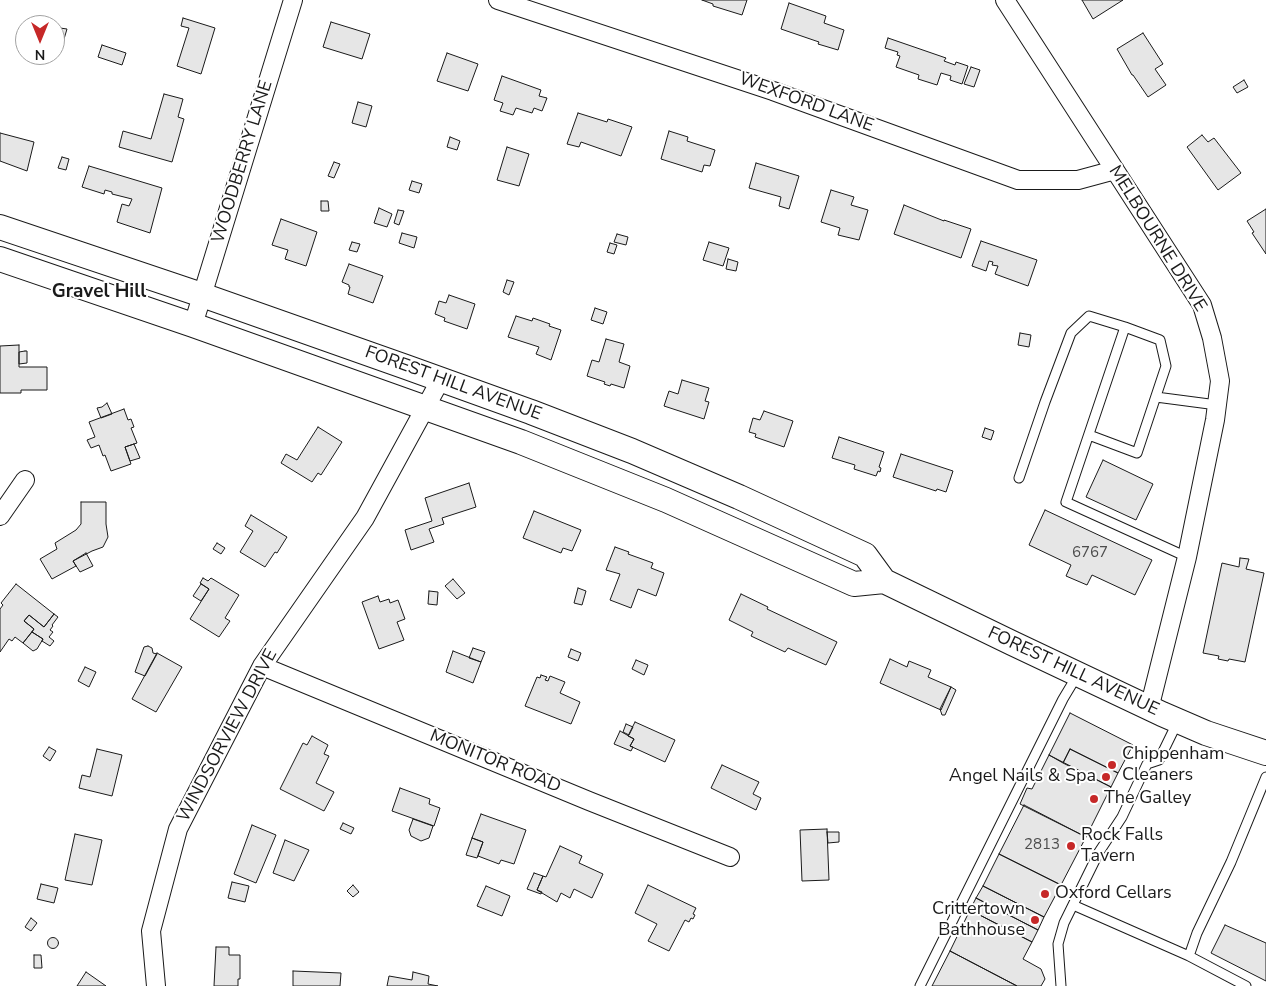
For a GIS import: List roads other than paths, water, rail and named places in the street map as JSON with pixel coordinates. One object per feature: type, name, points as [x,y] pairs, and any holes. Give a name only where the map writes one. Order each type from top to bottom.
[{"type":"main road","name":"FOREST HILL AVENUE","points":[[0,227],[202,295],[441,379],[623,447],[738,496],[865,555],[884,581],[1150,709],[1206,733],[1266,753]]},
{"type":"main road","name":"FOREST HILL AVENUE","points":[[0,259],[193,325],[591,469],[666,500],[854,584],[884,581]]},
{"type":"street","name":"WOODBERRY LANE","points":[[193,325],[293,0]]},
{"type":"street","name":"WEXFORD LANE","points":[[498,0],[773,91],[1018,180],[1078,180],[1115,170]]},
{"type":"street","name":"MELBOURNE DRIVE","points":[[1005,0],[1202,305],[1212,338],[1220,381],[1216,420],[1187,557],[1150,709]]},
{"type":"street","name":"WINDSORVIEW DRIVE","points":[[156,986],[151,931],[178,829],[262,666],[364,518],[441,379]]},
{"type":"street","points":[[0,516],[25,480]]},
{"type":"street","name":"MONITOR ROAD","points":[[262,666],[730,857]]},
{"type":"lane","points":[[1019,478],[1071,333],[1089,316],[1160,340],[1166,366],[1138,453],[1089,435]]},
{"type":"lane","points":[[1126,327],[1066,502],[1187,557]]},
{"type":"lane","points":[[1156,397],[1217,405]]},
{"type":"lane","points":[[920,986],[1059,708],[1078,674]]},
{"type":"lane","points":[[1061,986],[1058,944],[1064,923],[1099,852],[1122,817],[1147,764],[1159,760],[1178,721]]},
{"type":"lane","points":[[1189,956],[1197,933],[1232,862],[1266,778]]},
{"type":"lane","points":[[1073,905],[1189,956],[1246,986]]},
{"type":"place","name":"Chippenham Cleaners","points":[[1112,765]]},
{"type":"place","name":"Angel Nails & Spa","points":[[1106,777]]},
{"type":"place","name":"The Galley","points":[[1094,799]]},
{"type":"place","name":"Rock Falls Tavern","points":[[1071,846]]},
{"type":"place","name":"Oxford Cellars","points":[[1045,894]]},
{"type":"place","name":"Crittertown Bathhouse","points":[[1035,920]]},
{"type":"district","name":"Gravel Hill","points":[[99,292]]}]
